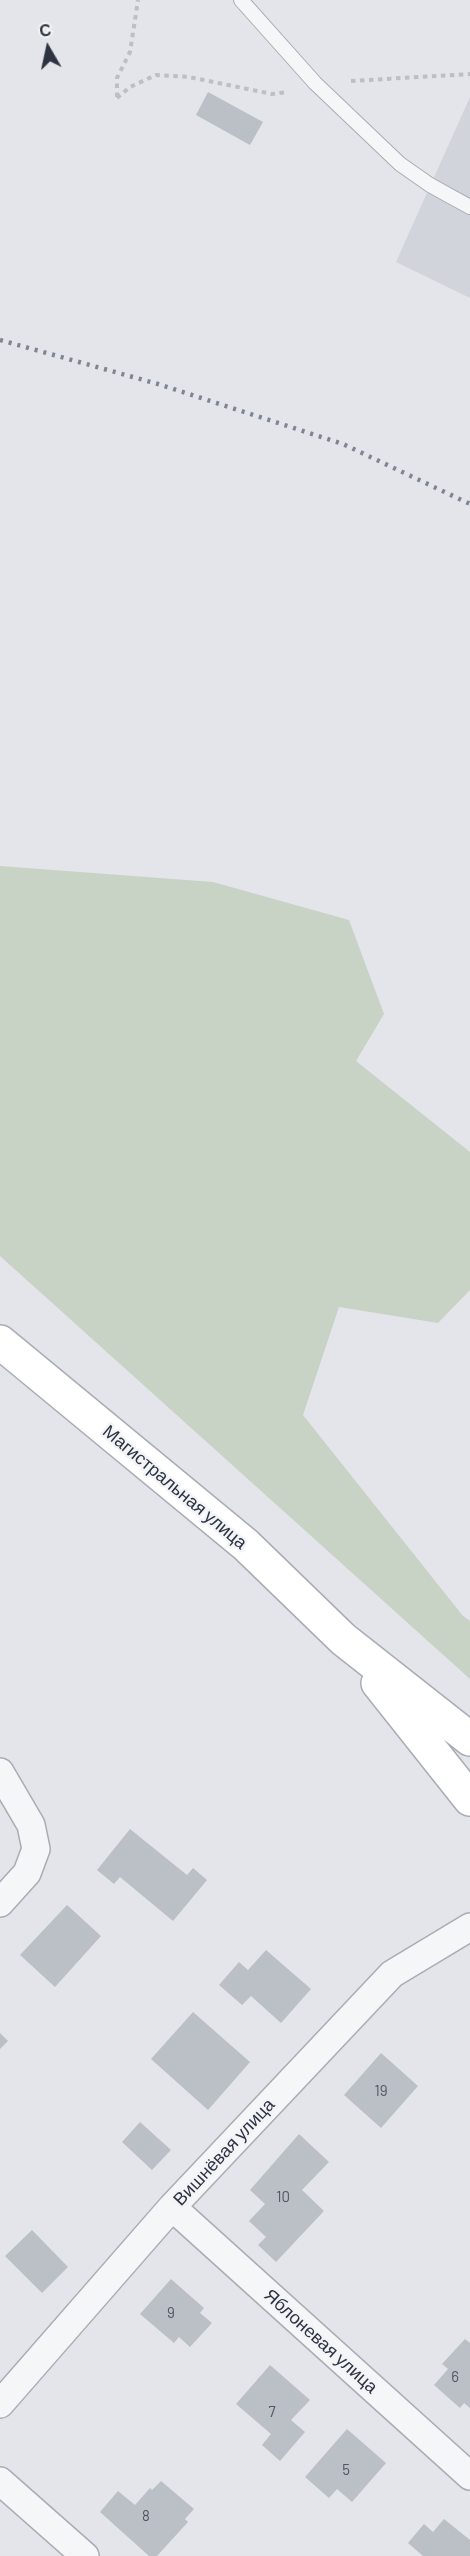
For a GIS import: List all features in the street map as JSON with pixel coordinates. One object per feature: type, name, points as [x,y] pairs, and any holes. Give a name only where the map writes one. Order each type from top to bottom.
[{"type":"main road","name":"Магистральная улица","points":[[0,1342],[246,1545],[343,1639],[470,1739]]},
{"type":"main road","name":"Магистральная улица","points":[[343,1639],[470,1799]]},
{"type":"street","points":[[0,1772],[31,1825],[36,1849],[27,1873],[0,1903]]},
{"type":"street","name":"Вишнёвая улица","points":[[0,2404],[172,2207],[392,1974],[470,1927]]},
{"type":"street","name":"Яблоневая улица","points":[[172,2207],[470,2476]]},
{"type":"street","points":[[0,2481],[85,2556]]},
{"type":"lane","points":[[241,0],[315,83],[400,164],[430,185],[470,207]]},
{"type":"path","points":[[117,98],[117,78],[130,52],[138,0]]},
{"type":"shaded area","points":[[470,97],[470,298],[396,262]]},
{"type":"green space","points":[[0,866],[213,882],[349,920],[384,1014],[356,1061],[470,1152],[470,1290],[438,1323],[339,1307],[303,1415],[463,1616],[470,1621],[470,1679],[0,1256]]},
{"type":"building","points":[[208,92],[263,122],[250,145],[196,115]]},
{"type":"building","points":[[130,1829],[187,1875],[193,1868],[207,1880],[173,1921],[120,1877],[114,1884],[97,1870]]},
{"type":"building","points":[[67,1905],[101,1936],[55,1987],[20,1955]]},
{"type":"building","points":[[266,1950],[311,1989],[281,2023],[251,1996],[242,2005],[219,1985],[239,1962],[248,1970]]},
{"type":"building","points":[[193,2012],[250,2062],[208,2110],[151,2059]]},
{"type":"building","points":[[0,2033],[8,2041],[0,2049]]},
{"type":"building","points":[[381,2053],[418,2086],[381,2128],[344,2095]]},
{"type":"building","points":[[140,2122],[171,2150],[152,2170],[122,2142]]},
{"type":"building","points":[[299,2134],[329,2162],[302,2190],[324,2211],[276,2262],[258,2245],[266,2237],[249,2221],[265,2204],[250,2190]]},
{"type":"building","points":[[32,2230],[68,2267],[42,2293],[5,2256]]},
{"type":"building","points":[[171,2279],[204,2308],[200,2313],[212,2323],[190,2347],[179,2337],[174,2343],[140,2314]]},
{"type":"building","points":[[465,2339],[470,2343],[470,2408],[464,2403],[460,2408],[434,2385],[448,2369],[442,2364]]},
{"type":"building","points":[[270,2365],[310,2400],[291,2420],[305,2432],[280,2461],[262,2445],[271,2434],[236,2404]]},
{"type":"building","points":[[347,2429],[386,2463],[352,2502],[337,2489],[329,2498],[305,2477]]},
{"type":"building","points":[[161,2481],[194,2509],[185,2519],[188,2522],[157,2556],[149,2556],[100,2512],[118,2491],[135,2505],[150,2488],[152,2490]]},
{"type":"building","points":[[444,2519],[470,2540],[470,2556],[423,2556],[408,2543],[424,2524],[433,2532]]},
{"type":"railway","points":[[0,340],[158,384],[343,444],[470,504]]}]
